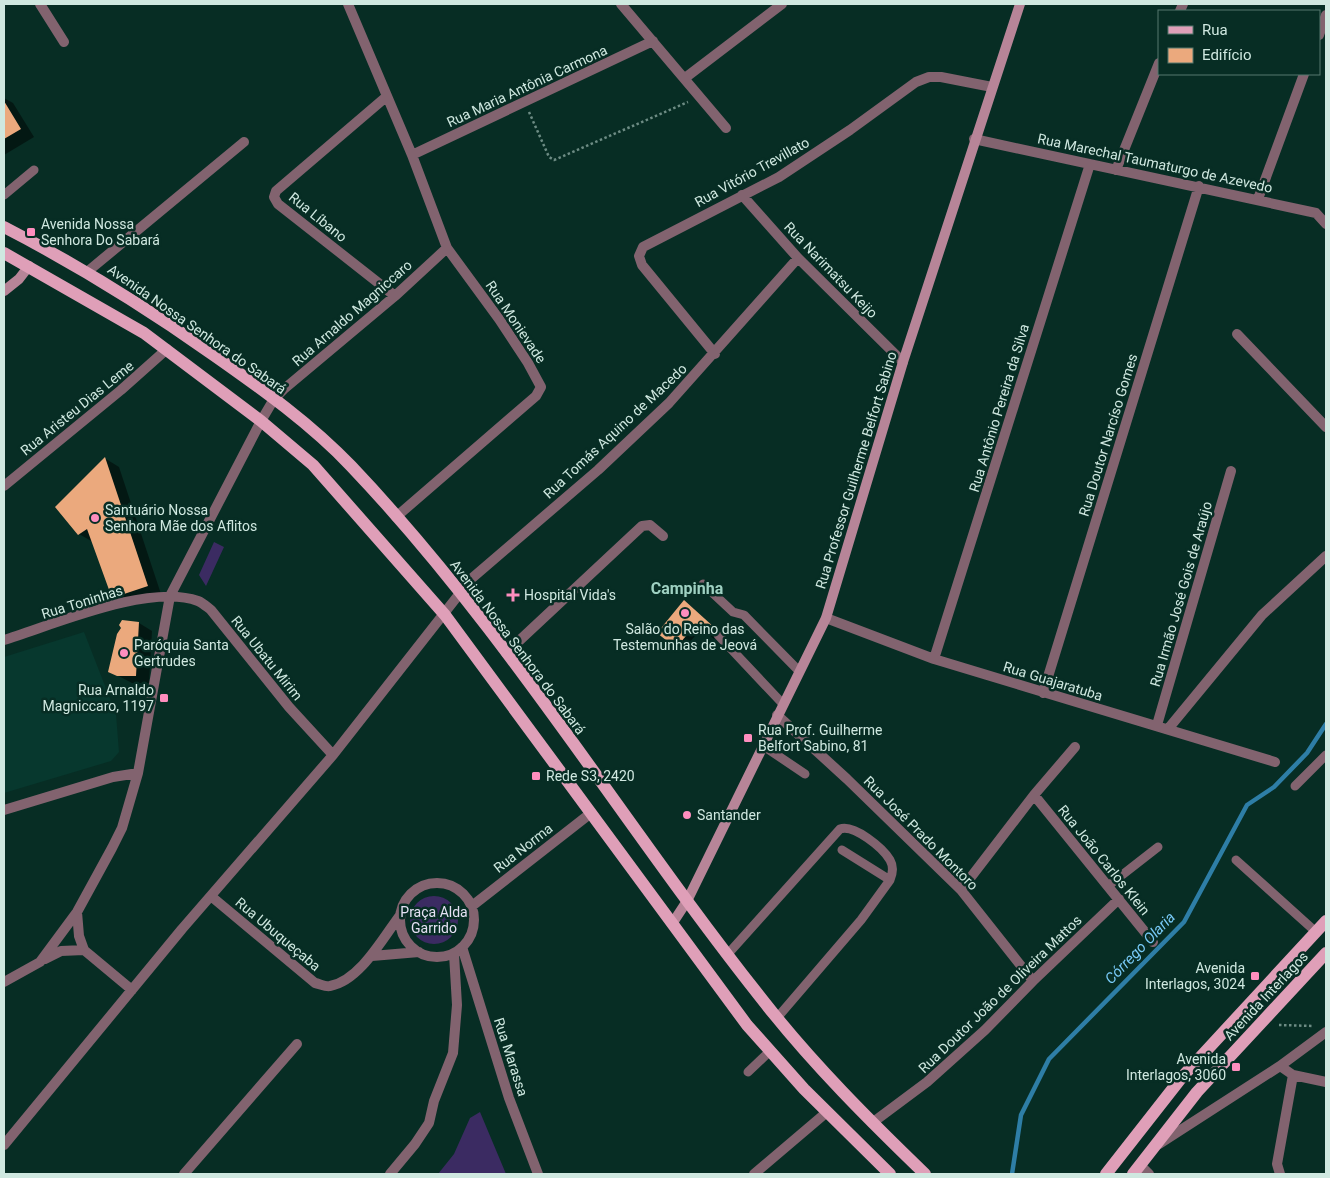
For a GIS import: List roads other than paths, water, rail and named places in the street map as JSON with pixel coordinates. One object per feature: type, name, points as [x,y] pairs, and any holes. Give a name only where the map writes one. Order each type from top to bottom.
[{"type":"main road","name":"Avenida Nossa Senhora do Sabará","points":[[4,227],[87,272],[174,327],[274,399],[349,464],[460,592],[506,652],[727,955],[777,1018],[872,1123],[925,1174]]},
{"type":"main road","points":[[4,253],[104,309],[167,349],[261,421],[313,464],[444,614],[747,1025],[769,1052],[826,1112],[890,1174]]},
{"type":"main road","name":"Avenida Interlagos","points":[[1106,1174],[1182,1077],[1326,921]]},
{"type":"main road","name":"Avenida Interlagos","points":[[1140,1171],[1153,1148],[1197,1092],[1326,953]]},
{"type":"street","points":[[40,4],[64,42]]},
{"type":"street","name":"Rua Monievade","points":[[348,4],[412,155],[447,248],[499,319],[541,387],[536,396],[396,517]]},
{"type":"street","points":[[622,4],[726,128]]},
{"type":"street","points":[[685,78],[782,4]]},
{"type":"street","name":"Rua Professor Guilherme Belfort Sabino","points":[[672,924],[687,901],[782,703],[826,618],[903,362],[974,139],[1020,4]]},
{"type":"street","points":[[1320,33],[1326,15]]},
{"type":"street","name":"Rua Maria Antônia Carmona","points":[[412,155],[654,42]]},
{"type":"street","points":[[1116,170],[1158,65]]},
{"type":"street","points":[[1258,199],[1304,75]]},
{"type":"street","name":"Rua Vitório Trevillato","points":[[715,354],[642,265],[640,256],[643,247],[779,177],[916,82],[929,77],[941,77],[992,87]]},
{"type":"street","name":"Rua Líbano","points":[[386,97],[276,191],[274,197],[278,204],[395,296]]},
{"type":"street","name":"Rua Marechal Taumaturgo de Azevedo","points":[[974,139],[1321,213],[1326,224]]},
{"type":"street","points":[[87,272],[244,142]]},
{"type":"street","name":"Rua Antônio Pereira da Silva","points":[[934,659],[1090,164]]},
{"type":"street","name":"Rua Doutor Narcíso Gomes","points":[[1043,693],[1199,186]]},
{"type":"street","name":"Rua Narimatsu Keijo","points":[[742,195],[798,258],[903,362]]},
{"type":"street","name":"Rua Arnaldo Magniccaro","points":[[4,982],[40,962],[77,912],[95,882],[122,828],[138,773],[170,596],[274,399],[395,296],[447,248]]},
{"type":"street","name":"Rua Tomás Aquino de Macedo","points":[[4,1144],[182,929],[212,897],[333,756],[471,579],[598,470],[655,416],[715,354],[798,258]]},
{"type":"street","points":[[4,291],[19,279],[29,266]]},
{"type":"street","points":[[1237,334],[1326,427]]},
{"type":"street","name":"Rua Aristeu Dias Leme","points":[[4,486],[121,390],[167,349]]},
{"type":"street","name":"Rua Irmão José Gois de Araújo","points":[[1157,725],[1230,471]]},
{"type":"street","points":[[506,652],[642,526],[650,525],[663,536]]},
{"type":"street","points":[[1168,728],[1262,616],[1326,556]]},
{"type":"street","name":"Rua Toninhas","points":[[4,640],[108,607],[148,597],[170,596]]},
{"type":"street","name":"Rua Ubatu Mirim","points":[[170,596],[198,601],[211,610],[289,707],[333,756]]},
{"type":"street","name":"Rua Guajaratuba","points":[[826,618],[934,659],[1043,693],[1168,728],[1275,762]]},
{"type":"street","name":"Rua José Prado Montoro","points":[[777,715],[847,778],[962,890],[1032,981]]},
{"type":"street","points":[[962,890],[1034,795],[1075,747]]},
{"type":"street","points":[[4,810],[113,777],[138,773]]},
{"type":"street","name":"Rua João Carlos Klein","points":[[1034,795],[1153,942]]},
{"type":"street","name":"Rua Norma","points":[[472,906],[592,813]]},
{"type":"street","points":[[390,1174],[429,1123],[434,1101],[453,1053],[457,1005],[458,950],[473,930],[472,906],[461,892],[451,885],[439,883],[427,885],[416,890],[407,899],[401,914],[377,944],[372,956],[419,952],[436,956],[458,950]]},
{"type":"street","name":"Rua Ubuqueçaba","points":[[212,897],[315,983],[329,986],[342,982],[372,956]]},
{"type":"street","name":"Rua Doutor João de Oliveira Mattos","points":[[872,1123],[927,1082],[985,1030],[1032,981],[1119,899]]},
{"type":"street","points":[[77,912],[79,936],[84,950],[132,990]]},
{"type":"street","points":[[401,914],[402,931],[412,946],[419,952]]},
{"type":"street","points":[[40,962],[61,951],[84,950]]},
{"type":"street","name":"Rua Marassa","points":[[458,950],[509,1098],[538,1174]]},
{"type":"street","points":[[1153,1148],[1280,1066],[1326,1032]]},
{"type":"street","points":[[184,1174],[297,1044]]},
{"type":"street","points":[[1280,1066],[1292,1075],[1326,1082]]},
{"type":"street","points":[[1280,1174],[1277,1164],[1292,1075]]},
{"type":"street","points":[[754,1174],[826,1112]]},
{"type":"lane","points":[[4,196],[34,170]]},
{"type":"lane","points":[[703,584],[733,612],[744,614],[799,671]]},
{"type":"lane","points":[[718,635],[782,703]]},
{"type":"lane","points":[[762,745],[805,774]]},
{"type":"lane","points":[[1295,786],[1326,755]]},
{"type":"lane","points":[[727,955],[840,829],[846,827],[853,828],[885,854],[892,867],[890,880],[861,920],[777,1018]]},
{"type":"lane","points":[[1108,886],[1158,847]]},
{"type":"lane","points":[[842,850],[890,880]]},
{"type":"lane","points":[[1236,860],[1316,932]]},
{"type":"lane","points":[[748,1072],[769,1052]]},
{"type":"waterway","name":"Córrego Olaria","points":[[1012,1174],[1021,1115],[1049,1059],[1184,922],[1247,805],[1274,787],[1307,753],[1326,724]]},
{"type":"place","name":"Avenida Nossa Senhora Do Sabará","points":[[31,232]]},
{"type":"place","name":"Santuário Nossa Senhora Mãe dos Aflitos","points":[[95,518]]},
{"type":"place","name":"Hospital Vida's","points":[[513,595]]},
{"type":"place","name":"Salão do Reino das Testemunhas de Jeová","points":[[685,613]]},
{"type":"place","name":"Paróquia Santa Gertrudes","points":[[124,653]]},
{"type":"place","name":"Rua Arnaldo Magniccaro, 1197","points":[[164,698]]},
{"type":"place","name":"Rua Prof. Guilherme Belfort Sabino, 81","points":[[748,738]]},
{"type":"place","name":"Rede S3, 2420","points":[[536,776]]},
{"type":"place","name":"Santander","points":[[687,815]]},
{"type":"place","name":"Avenida Interlagos, 3024","points":[[1255,976]]},
{"type":"place","name":"Avenida Interlagos, 3060","points":[[1236,1067]]},
{"type":"district","name":"Campinha","points":[[687,588]]},
{"type":"park label","name":"Praça Alda Garrido","points":[[434,920]]}]
